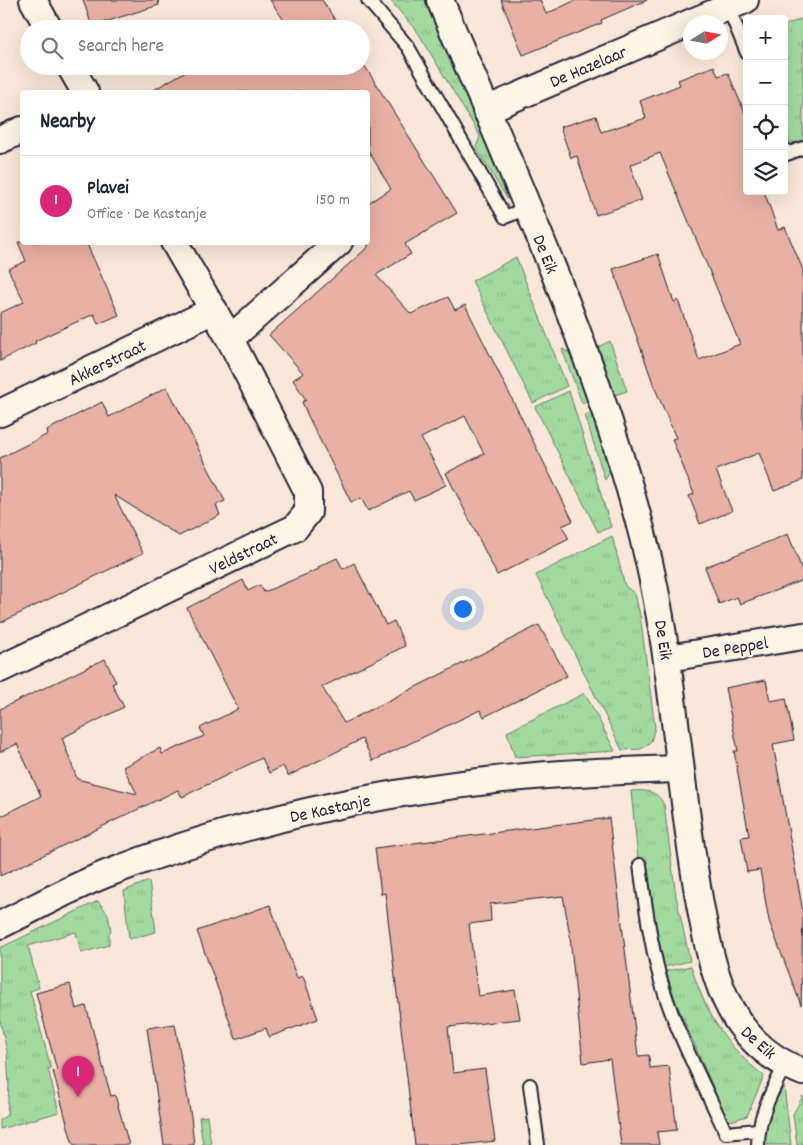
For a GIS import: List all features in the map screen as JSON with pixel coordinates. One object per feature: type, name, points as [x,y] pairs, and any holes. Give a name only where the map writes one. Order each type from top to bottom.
[{"type":"street","points":[[33,0],[44,20]]},
{"type":"street","name":"De Eik","points":[[440,0],[590,363],[604,402],[643,537],[668,658],[680,769],[702,916],[712,962],[721,989],[738,1025],[759,1045],[794,1069]]},
{"type":"street","name":"De Hazelaar","points":[[710,15],[737,4]]},
{"type":"street","name":"De Hazelaar","points":[[486,110],[683,26]]},
{"type":"street","points":[[75,75],[84,90]]},
{"type":"street","points":[[0,140],[20,131]]},
{"type":"street","name":"Veldstraat","points":[[0,669],[295,528],[308,512],[308,492],[230,339],[176,245]]},
{"type":"street","points":[[230,339],[335,245]]},
{"type":"street","name":"Akkerstraat","points":[[0,414],[214,310]]},
{"type":"street","name":"De Peppel","points":[[668,658],[803,636]]},
{"type":"street","name":"De Kastanje","points":[[0,925],[104,875],[229,832],[282,818],[396,794],[489,780],[680,769]]},
{"type":"lane","points":[[368,0],[408,47],[506,217],[527,208]]},
{"type":"lane","name":"De Hazelaar","points":[[737,4],[743,34]]},
{"type":"lane","points":[[785,150],[787,154],[803,148]]},
{"type":"lane","points":[[640,865],[645,909],[660,979],[678,1029],[726,1133],[758,1130]]},
{"type":"lane","name":"De Eik","points":[[758,1145],[758,1130],[766,1104],[794,1069]]},
{"type":"lane","points":[[530,1085],[538,1145]]},
{"type":"green space","points":[[390,0],[427,0],[510,199],[508,200],[476,148],[480,136],[419,34]]},
{"type":"green space","points":[[803,18],[803,141],[796,143],[791,142],[788,137],[788,24]]},
{"type":"green space","points":[[516,257],[567,386],[533,403],[472,281]]},
{"type":"green space","points":[[610,341],[627,391],[615,395],[598,347]]},
{"type":"green space","points":[[562,349],[573,354],[590,401],[582,403]]},
{"type":"green space","points":[[569,391],[611,527],[598,532],[535,407]]},
{"type":"green space","points":[[593,412],[612,469],[605,480],[585,415]]},
{"type":"green space","points":[[612,536],[625,586],[635,594],[640,615],[655,727],[651,741],[641,749],[622,750],[536,575]]},
{"type":"green space","points":[[585,693],[615,751],[515,757],[507,732]]},
{"type":"green space","points":[[631,791],[650,792],[658,796],[664,805],[676,896],[690,961],[664,967],[646,858],[638,859]]},
{"type":"green space","points":[[149,881],[156,932],[129,939],[124,891]]},
{"type":"green space","points":[[98,901],[108,914],[111,931],[109,932],[109,945],[81,953],[76,932],[28,946],[39,988],[30,991],[51,1068],[48,1069],[59,1112],[0,1129],[0,1120],[7,1115],[9,1086],[7,1051],[0,1020],[0,948]]},
{"type":"green space","points":[[691,966],[703,999],[718,1027],[739,1053],[764,1076],[747,1116],[731,1121],[726,1117],[676,1002],[666,971]]},
{"type":"green space","points":[[784,1086],[791,1145],[764,1145],[770,1112]]},
{"type":"green space","points":[[803,1096],[803,1145],[797,1145],[793,1114]]},
{"type":"green space","points":[[207,1116],[211,1145],[203,1145],[199,1117]]},
{"type":"building","points":[[83,0],[158,0],[159,5],[111,20],[90,20]]},
{"type":"building","points":[[270,0],[322,0],[335,20],[284,20]]},
{"type":"building","points":[[501,0],[540,0],[546,14],[576,0],[647,0],[601,20],[602,23],[523,55]]},
{"type":"building","points":[[714,66],[718,76],[728,73],[743,109],[743,195],[765,195],[778,230],[785,227],[803,270],[803,480],[774,491],[759,453],[716,470],[732,511],[700,524],[689,496],[694,494],[672,439],[676,438],[654,386],[613,269],[658,254],[674,302],[678,300],[699,360],[740,344],[660,153],[630,165],[642,200],[596,215],[577,156],[571,158],[560,127],[596,116],[601,132],[646,118],[640,101],[680,85],[678,80]]},
{"type":"building","points":[[370,74],[457,213],[405,244],[411,254],[376,275],[411,314],[448,297],[455,310],[465,305],[573,521],[562,526],[569,539],[497,575],[446,473],[484,454],[465,416],[421,438],[446,485],[414,500],[409,491],[368,511],[361,498],[351,502],[308,416],[302,402],[306,400],[293,380],[303,373],[269,335],[370,245],[370,202],[391,189],[370,153],[370,90],[153,90],[179,75]]},
{"type":"building","points":[[18,242],[20,242],[20,245],[87,245],[119,315],[98,324],[94,314],[35,341],[36,343],[0,361],[0,313],[24,302],[8,269],[26,261]]},
{"type":"building","points":[[167,387],[225,501],[216,505],[220,515],[179,536],[114,495],[143,553],[0,623],[0,458],[48,434],[47,430],[102,402],[109,417]]},
{"type":"building","points":[[788,534],[803,572],[803,580],[740,604],[737,597],[719,604],[705,567]]},
{"type":"building","points":[[337,558],[343,569],[354,563],[386,625],[394,621],[405,646],[322,687],[344,723],[539,625],[567,676],[484,717],[480,710],[373,761],[362,739],[288,776],[283,766],[269,773],[262,758],[182,797],[178,790],[0,876],[0,817],[41,796],[17,744],[0,752],[0,709],[105,659],[116,682],[112,684],[124,707],[62,738],[77,779],[137,794],[123,767],[160,748],[162,754],[204,736],[200,728],[238,709],[187,608],[243,580],[248,591],[260,585],[264,592],[319,569],[318,567]]},
{"type":"building","points":[[766,680],[770,701],[786,698],[794,740],[773,744],[803,912],[801,1005],[769,921],[760,870],[747,872],[741,837],[749,836],[734,751],[738,751],[725,688]]},
{"type":"building","points":[[609,818],[638,1056],[649,1055],[650,1068],[669,1066],[677,1130],[657,1132],[659,1145],[621,1145],[610,1059],[583,1063],[570,936],[563,896],[490,904],[491,921],[469,924],[478,996],[515,990],[520,1019],[448,1027],[453,1073],[485,1069],[495,1141],[459,1145],[415,1145],[385,893],[381,894],[375,848]]},
{"type":"building","points":[[270,905],[297,978],[303,976],[318,1019],[269,1037],[266,1028],[236,1039],[197,931]]},
{"type":"building","points":[[70,984],[76,1009],[86,1006],[111,1096],[115,1095],[129,1145],[74,1145],[71,1138],[53,1071],[57,1070],[36,993]]},
{"type":"building","points":[[175,1024],[194,1145],[164,1145],[147,1028]]},
{"type":"place","name":"Plavei","points":[[78,1097]]}]
